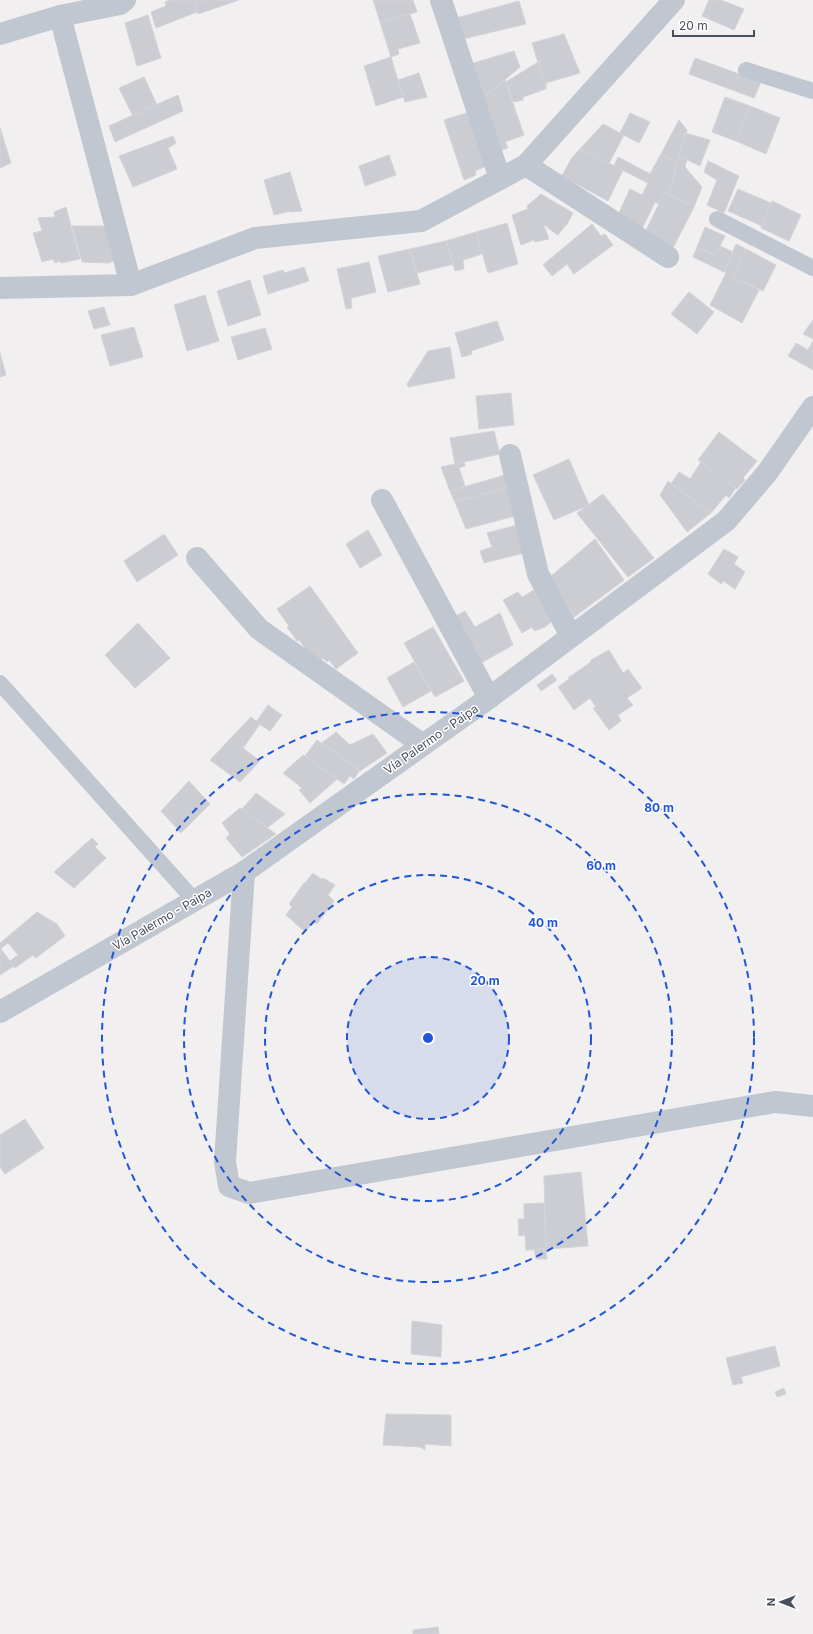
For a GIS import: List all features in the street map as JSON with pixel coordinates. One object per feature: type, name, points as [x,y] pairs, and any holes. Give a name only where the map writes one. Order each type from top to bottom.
[{"type":"street","points":[[0,34],[60,16],[120,4],[125,0]]},
{"type":"street","points":[[441,0],[500,179]]},
{"type":"street","points":[[0,288],[131,285],[255,238],[421,221],[526,165],[674,0]]},
{"type":"street","points":[[60,16],[131,285]]},
{"type":"street","points":[[526,165],[668,257]]},
{"type":"street","name":"Vía Palermo - Paipa","points":[[0,1012],[244,872],[489,698],[726,521],[767,473],[813,406]]},
{"type":"street","points":[[510,455],[538,574],[571,636]]},
{"type":"street","points":[[382,500],[489,698]]},
{"type":"street","points":[[197,558],[259,629],[423,745]]},
{"type":"street","points":[[244,872],[225,1162],[229,1186],[249,1193],[775,1102],[813,1106]]},
{"type":"lane","points":[[746,70],[813,91]]},
{"type":"lane","points":[[717,219],[813,268]]},
{"type":"lane","points":[[0,683],[195,901]]},
{"type":"building","points":[[170,0],[195,0],[197,12],[156,28],[151,12],[166,6],[165,2]]},
{"type":"building","points":[[195,0],[239,0],[198,14]]},
{"type":"building","points":[[373,0],[413,0],[417,12],[380,22]]},
{"type":"building","points":[[709,0],[721,0],[744,9],[734,30],[702,16]]},
{"type":"building","points":[[519,1],[526,24],[463,39],[456,18]]},
{"type":"building","points":[[410,14],[420,43],[398,49],[399,54],[391,57],[380,22]]},
{"type":"building","points":[[148,15],[161,58],[137,66],[125,23]]},
{"type":"building","points":[[564,34],[580,73],[546,83],[546,89],[532,43]]},
{"type":"building","points":[[514,51],[520,67],[481,100],[470,64]]},
{"type":"building","points":[[391,57],[403,97],[376,106],[364,66]]},
{"type":"building","points":[[695,58],[761,82],[754,98],[689,74]]},
{"type":"building","points":[[538,62],[546,89],[523,97],[523,100],[513,102],[506,82]]},
{"type":"building","points":[[419,73],[427,97],[405,102],[398,80]]},
{"type":"building","points":[[144,77],[157,105],[133,116],[119,88]]},
{"type":"building","points":[[505,80],[524,135],[505,142],[508,148],[495,152],[478,102]]},
{"type":"building","points":[[178,95],[183,111],[115,142],[109,126]]},
{"type":"building","points":[[725,97],[750,106],[736,141],[712,132]]},
{"type":"building","points":[[750,106],[780,118],[766,154],[736,141]]},
{"type":"building","points":[[473,111],[490,164],[475,171],[476,175],[464,180],[444,120]]},
{"type":"building","points":[[630,113],[650,122],[639,143],[620,133]]},
{"type":"building","points":[[679,120],[687,130],[677,162],[661,154]]},
{"type":"building","points":[[603,124],[624,135],[609,163],[580,149]]},
{"type":"building","points":[[0,128],[11,163],[0,168]]},
{"type":"building","points":[[685,133],[710,140],[700,166],[679,156]]},
{"type":"building","points":[[173,136],[176,143],[168,148],[177,169],[133,187],[119,156]]},
{"type":"building","points":[[580,149],[623,170],[608,201],[562,176],[571,159]]},
{"type":"building","points":[[661,154],[677,162],[669,194],[665,192],[659,204],[655,202],[641,231],[618,215],[630,189],[642,195],[648,183],[614,166],[618,157],[650,174]]},
{"type":"building","points":[[389,155],[396,175],[365,186],[359,166]]},
{"type":"building","points":[[679,156],[687,159],[685,167],[702,187],[694,207],[669,194]]},
{"type":"building","points":[[708,161],[739,176],[724,213],[707,205],[717,180],[704,172]]},
{"type":"building","points":[[290,172],[302,211],[290,211],[274,215],[264,180]]},
{"type":"building","points":[[738,189],[771,203],[762,226],[728,211]]},
{"type":"building","points":[[665,192],[694,207],[673,248],[645,232]]},
{"type":"building","points":[[541,194],[573,213],[566,226],[558,235],[547,226],[544,226],[549,239],[535,242],[534,240],[521,245],[512,215],[528,209],[527,206]]},
{"type":"building","points":[[772,201],[801,215],[789,241],[761,228]]},
{"type":"building","points":[[66,207],[80,259],[61,263],[60,261],[55,263],[53,259],[42,262],[33,233],[42,231],[38,218],[55,217],[54,212]]},
{"type":"building","points":[[507,223],[518,264],[488,273],[476,232]]},
{"type":"building","points":[[592,224],[601,236],[605,234],[613,245],[574,274],[567,264],[552,276],[543,265]]},
{"type":"building","points":[[72,226],[107,226],[115,260],[109,263],[82,262]]},
{"type":"building","points":[[705,227],[725,236],[715,256],[697,247]]},
{"type":"building","points":[[476,232],[482,254],[463,260],[464,269],[455,271],[446,241]]},
{"type":"building","points":[[446,241],[454,264],[417,273],[410,249]]},
{"type":"building","points":[[736,244],[746,249],[733,277],[759,290],[742,323],[710,305],[726,273],[724,272]]},
{"type":"building","points":[[720,246],[733,252],[724,272],[693,257],[697,247],[715,256]]},
{"type":"building","points":[[410,249],[420,284],[388,292],[378,256]]},
{"type":"building","points":[[746,249],[776,265],[763,291],[733,277]]},
{"type":"building","points":[[369,262],[376,292],[351,298],[352,308],[346,309],[337,269]]},
{"type":"building","points":[[304,267],[309,281],[268,294],[263,276],[283,270],[284,273]]},
{"type":"building","points":[[250,280],[261,315],[228,326],[217,291]]},
{"type":"building","points":[[689,292],[714,312],[697,334],[671,314]]},
{"type":"building","points":[[205,295],[219,341],[187,351],[174,305]]},
{"type":"building","points":[[104,307],[110,325],[94,329],[88,311]]},
{"type":"building","points":[[813,320],[813,339],[803,334]]},
{"type":"building","points":[[497,321],[504,340],[471,351],[472,354],[462,357],[455,333]]},
{"type":"building","points":[[134,327],[143,357],[110,366],[101,335]]},
{"type":"building","points":[[265,328],[272,349],[238,360],[231,337]]},
{"type":"building","points":[[813,341],[813,370],[788,356],[796,343],[808,350]]},
{"type":"building","points":[[450,347],[455,378],[408,387],[407,384],[428,351]]},
{"type":"building","points":[[0,353],[6,375],[0,377]]},
{"type":"building","points":[[511,393],[514,425],[479,429],[476,396]]},
{"type":"building","points":[[494,431],[500,454],[455,464],[450,438]]},
{"type":"building","points":[[719,432],[757,461],[743,478],[745,480],[737,489],[698,460]]},
{"type":"building","points":[[569,459],[589,505],[554,520],[533,475]]},
{"type":"building","points":[[464,462],[465,466],[459,468],[465,486],[450,491],[441,467]]},
{"type":"building","points":[[701,462],[736,488],[729,498],[726,495],[711,513],[671,484],[679,472],[690,479]]},
{"type":"building","points":[[505,475],[508,487],[455,502],[450,491]]},
{"type":"building","points":[[668,481],[711,513],[687,532],[660,495]]},
{"type":"building","points":[[508,487],[515,516],[466,529],[455,502]]},
{"type":"building","points":[[603,494],[654,558],[628,577],[577,513]]},
{"type":"building","points":[[517,525],[524,553],[484,563],[480,551],[492,547],[487,533]]},
{"type":"building","points":[[368,530],[382,555],[360,568],[346,544]]},
{"type":"building","points":[[164,534],[178,555],[137,582],[124,561]]},
{"type":"building","points":[[595,539],[624,580],[574,617],[551,576]]},
{"type":"building","points":[[724,549],[738,557],[734,564],[745,572],[735,589],[723,581],[721,584],[708,574]]},
{"type":"building","points":[[310,586],[358,653],[336,669],[329,660],[327,662],[323,658],[317,663],[299,640],[297,641],[277,609]]},
{"type":"building","points":[[534,590],[552,621],[545,627],[534,631],[532,627],[522,633],[503,600],[518,592],[522,597]]},
{"type":"building","points":[[465,611],[475,627],[500,613],[513,645],[474,667],[450,619]]},
{"type":"building","points":[[138,623],[170,658],[135,688],[105,655]]},
{"type":"building","points":[[433,627],[464,681],[435,697],[404,643]]},
{"type":"building","points":[[609,650],[623,673],[628,669],[642,688],[627,698],[633,705],[618,715],[621,721],[609,730],[593,708],[596,707],[590,698],[574,710],[558,687],[591,662],[591,660]]},
{"type":"building","points":[[414,662],[431,691],[403,707],[387,678]]},
{"type":"building","points":[[552,674],[557,680],[541,691],[537,685]]},
{"type":"building","points":[[268,705],[282,715],[270,731],[256,722]]},
{"type":"building","points":[[251,717],[260,724],[243,748],[260,761],[240,782],[210,760]]},
{"type":"building","points":[[336,732],[350,745],[373,734],[387,753],[360,771],[322,743]]},
{"type":"building","points":[[317,740],[360,770],[354,779],[350,776],[344,784],[305,756]]},
{"type":"building","points":[[303,755],[337,779],[310,803],[299,790],[302,788],[283,773]]},
{"type":"building","points":[[189,781],[210,804],[181,833],[161,811]]},
{"type":"building","points":[[256,793],[285,814],[267,828],[242,809]]},
{"type":"building","points":[[240,808],[276,834],[242,857],[226,838],[230,834],[222,823]]},
{"type":"building","points":[[92,838],[98,844],[95,847],[106,858],[74,888],[54,872]]},
{"type":"building","points":[[313,873],[321,879],[323,878],[335,885],[328,895],[334,901],[317,924],[314,921],[305,932],[286,915],[292,907],[289,904]]},
{"type":"building","points":[[37,912],[57,924],[65,936],[36,958],[33,955],[15,968],[10,961],[18,955],[8,943],[0,949],[0,943]]},
{"type":"building","points":[[0,948],[14,966],[0,975]]},
{"type":"building","points":[[25,1119],[44,1148],[5,1174],[0,1167],[0,1135]]},
{"type":"building","points":[[581,1172],[588,1246],[546,1249],[544,1176]]},
{"type":"building","points":[[544,1203],[546,1249],[526,1250],[525,1235],[519,1236],[518,1219],[524,1219],[524,1204]]},
{"type":"building","points":[[534,1249],[546,1249],[547,1259],[536,1259]]},
{"type":"building","points":[[412,1321],[442,1325],[441,1357],[411,1354]]},
{"type":"building","points":[[775,1346],[780,1366],[741,1377],[743,1383],[733,1385],[726,1358]]},
{"type":"building","points":[[784,1388],[786,1394],[777,1397],[775,1392]]},
{"type":"building","points":[[386,1414],[451,1415],[451,1446],[425,1444],[425,1450],[420,1447],[383,1445]]},
{"type":"building","points":[[438,1627],[439,1634],[413,1634],[413,1630]]}]
